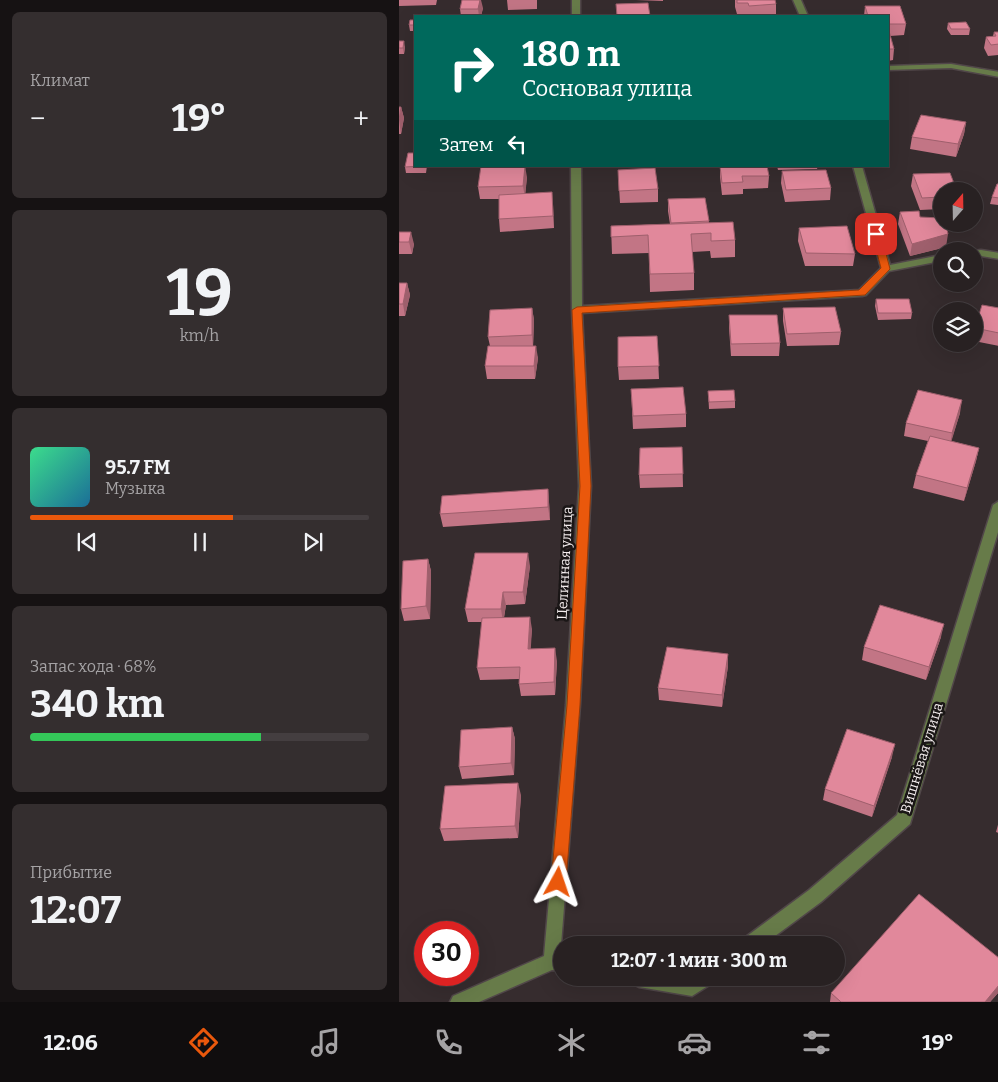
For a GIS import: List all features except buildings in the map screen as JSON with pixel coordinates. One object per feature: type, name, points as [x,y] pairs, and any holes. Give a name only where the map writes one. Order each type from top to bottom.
[{"type":"street","points":[[575,0],[576,15]]},
{"type":"street","points":[[797,0],[804,15]]},
{"type":"street","points":[[889,68],[951,66],[998,75]]},
{"type":"street","name":"Целинная улица","points":[[559,936],[585,486],[577,310],[576,167]]},
{"type":"street","points":[[857,167],[886,269]]},
{"type":"street","points":[[983,253],[998,256]]},
{"type":"street","points":[[577,310],[862,293],[886,269],[933,260]]},
{"type":"street","name":"Вишнёвая улица","points":[[761,936],[815,896],[904,819],[998,505]]},
{"type":"street","points":[[459,1002],[553,964]]},
{"type":"route","points":[[558,882],[573,705],[585,486],[577,310],[862,293],[886,269],[876,234]]}]
